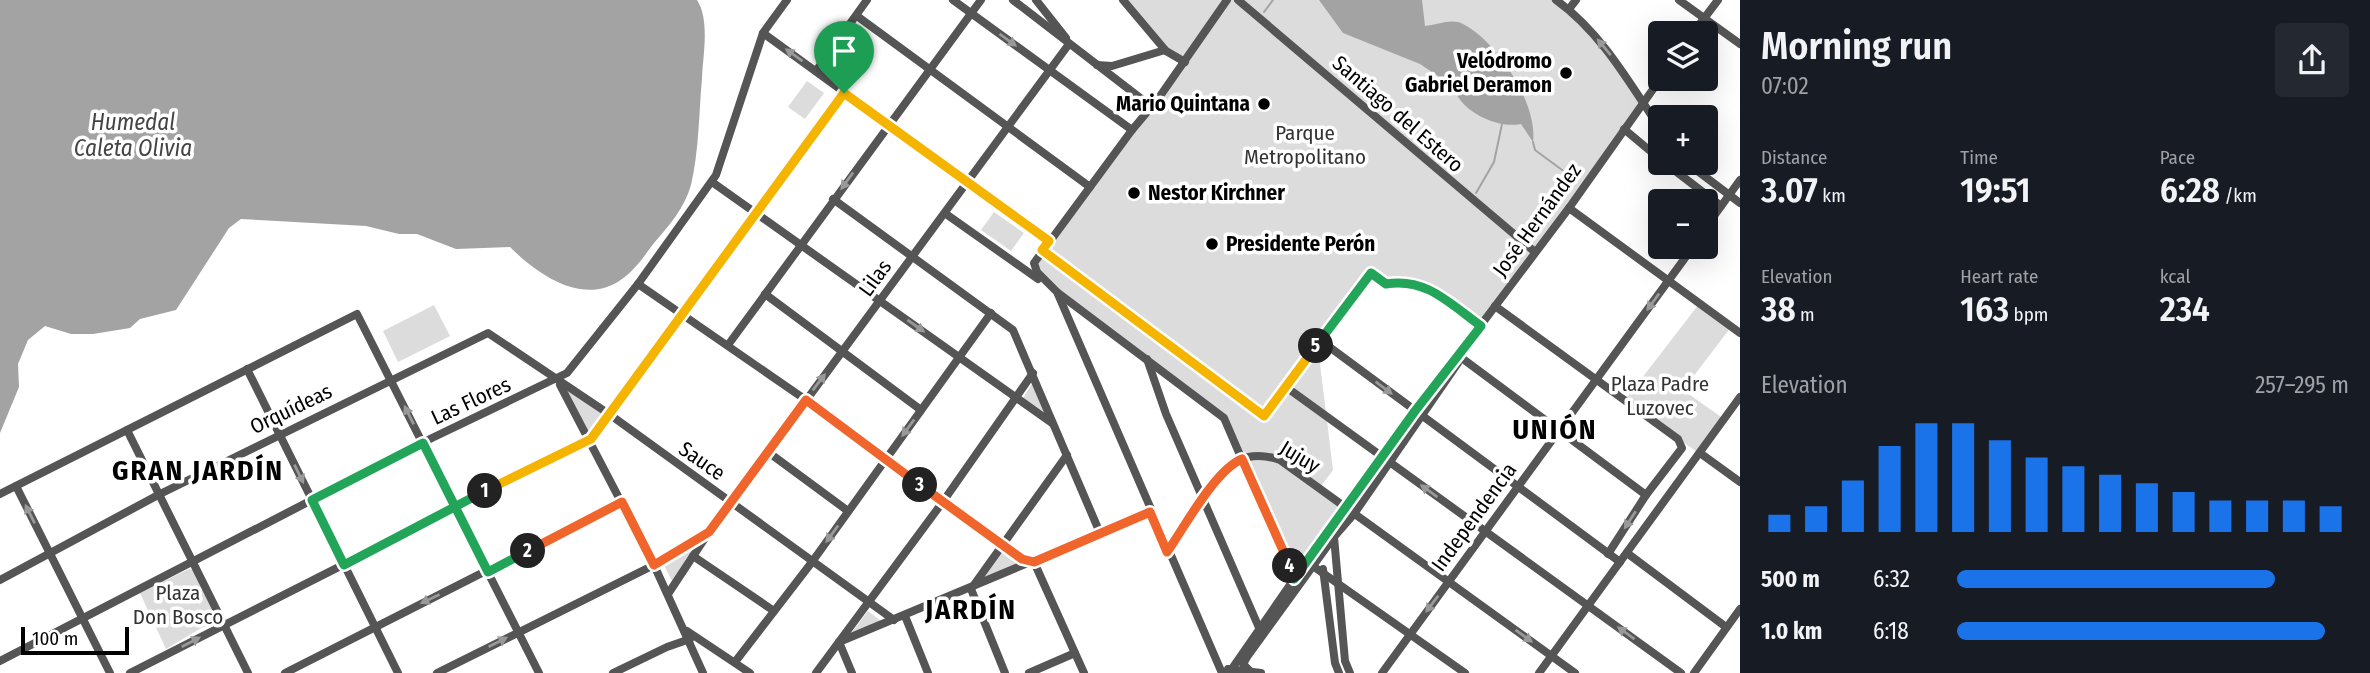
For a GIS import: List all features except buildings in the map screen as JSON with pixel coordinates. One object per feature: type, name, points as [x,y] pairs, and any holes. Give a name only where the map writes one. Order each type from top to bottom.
[{"type":"street","name":"Las Flores","points":[[0,661],[423,443],[567,373],[638,284],[712,181],[719,168],[763,33],[786,0]]},
{"type":"street","points":[[816,71],[867,0]]},
{"type":"street","points":[[953,0],[1132,130]]},
{"type":"street","points":[[728,345],[981,0]]},
{"type":"street","points":[[1013,0],[1152,107]]},
{"type":"street","points":[[1036,0],[1069,44]]},
{"type":"street","points":[[1123,0],[1165,50],[1185,62]]},
{"type":"street","name":"Santiago del Estero","points":[[1238,0],[1535,252]]},
{"type":"street","points":[[1556,0],[1569,9],[1606,49],[1648,112]]},
{"type":"street","points":[[1569,9],[1576,0]]},
{"type":"street","points":[[1679,0],[1740,44]]},
{"type":"street","points":[[1702,21],[1718,0]]},
{"type":"street","points":[[1222,673],[1167,552],[1057,292],[1034,268],[1034,263],[1185,62],[1226,1]]},
{"type":"street","points":[[857,16],[1090,187]]},
{"type":"street","points":[[763,33],[887,126],[1049,241]]},
{"type":"street","name":"Lilas","points":[[668,594],[709,532],[1069,44]]},
{"type":"street","points":[[1096,64],[1112,66],[1165,50]]},
{"type":"street","name":"José Hernández","points":[[1418,413],[1458,363],[1459,356],[1569,208],[1651,91]]},
{"type":"street","points":[[130,673],[591,439],[844,93]]},
{"type":"street","points":[[1624,129],[1648,149]]},
{"type":"street","points":[[1681,175],[1721,206]]},
{"type":"street","points":[[1703,175],[1740,203]]},
{"type":"street","points":[[1718,210],[1740,180]]},
{"type":"street","points":[[712,181],[756,215],[1054,424]]},
{"type":"street","points":[[833,199],[1013,330],[1100,533]]},
{"type":"street","points":[[1569,208],[1740,333]]},
{"type":"street","points":[[946,214],[1057,292],[1224,418],[1296,583]]},
{"type":"street","points":[[1042,250],[1264,416],[1371,273],[1386,284],[1404,281],[1420,284],[1481,326]]},
{"type":"street","name":"Independencia","points":[[1382,673],[1685,259]]},
{"type":"street","points":[[638,284],[806,400],[942,503],[1022,559],[1034,562]]},
{"type":"street","points":[[765,294],[921,410]]},
{"type":"street","points":[[1495,306],[1678,439],[1682,448],[1646,495],[1608,554]]},
{"type":"street","points":[[735,662],[812,562],[991,313]]},
{"type":"street","points":[[0,494],[357,314],[539,673]]},
{"type":"street","name":"Sauce","points":[[488,333],[609,414],[894,620]]},
{"type":"street","name":"Orquídeas","points":[[0,580],[160,494],[488,333]]},
{"type":"street","points":[[1320,341],[1620,562]]},
{"type":"street","points":[[1459,356],[1646,495]]},
{"type":"street","points":[[1147,359],[1261,632]]},
{"type":"street","points":[[247,369],[398,673]]},
{"type":"street","points":[[816,673],[942,503],[1032,373]]},
{"type":"street","points":[[556,380],[591,439],[690,639],[703,673]]},
{"type":"street","points":[[1286,387],[1681,673]]},
{"type":"street","points":[[1539,673],[1740,397]]},
{"type":"street","points":[[1296,583],[1301,568],[1344,507],[1418,413]]},
{"type":"street","points":[[1230,672],[1296,583],[1314,566],[1354,513],[1390,462],[1418,413]]},
{"type":"street","points":[[127,430],[248,673]]},
{"type":"street","points":[[768,452],[848,511]]},
{"type":"street","points":[[1700,453],[1740,482]]},
{"type":"street","points":[[971,589],[1067,455]]},
{"type":"street","name":"Jujuy","points":[[1242,459],[1265,455],[1280,460],[1575,673]]},
{"type":"street","points":[[1167,552],[1229,467],[1242,459]]},
{"type":"street","points":[[16,486],[110,673]]},
{"type":"street","points":[[285,673],[622,502]]},
{"type":"street","points":[[839,642],[1150,512]]},
{"type":"street","name":"Lilas","points":[[438,673],[654,565],[709,532]]},
{"type":"street","points":[[1334,537],[1345,660],[1350,673]]},
{"type":"street","points":[[1323,538],[1321,555],[1335,663],[1340,673]]},
{"type":"street","points":[[1628,553],[1726,628]]},
{"type":"street","points":[[693,556],[774,611]]},
{"type":"street","points":[[1034,562],[1084,673]]},
{"type":"street","points":[[1301,568],[1308,564],[1314,566],[1411,632],[1465,673]]},
{"type":"street","points":[[971,589],[1005,673]]},
{"type":"street","points":[[1694,673],[1740,609]]},
{"type":"street","points":[[905,616],[929,673]]},
{"type":"street","points":[[685,629],[750,673]]},
{"type":"street","points":[[1261,632],[1244,661],[1244,667],[1261,673]]},
{"type":"street","points":[[613,673],[690,639]]},
{"type":"street","points":[[839,642],[852,673]]},
{"type":"street","points":[[1029,673],[1075,653]]},
{"type":"street","points":[[1340,673],[1345,660]]},
{"type":"street","points":[[1216,663],[1230,672],[1249,670]]},
{"type":"street","points":[[1332,673],[1335,663]]},
{"type":"green space","name":"Parque Metropolitano","points":[[1123,0],[1556,0],[1606,49],[1642,103],[1481,326],[1420,284],[1386,284],[1371,273],[1320,340],[1330,348],[1320,364],[1333,470],[1319,489],[1344,507],[1294,579],[1224,418],[1037,272],[1036,259],[1184,62],[1166,51]]},
{"type":"green space","points":[[807,81],[824,93],[805,119],[788,107]]},
{"type":"green space","points":[[994,212],[1024,233],[1011,251],[981,230]]},
{"type":"green space","name":"Plaza Padre Luzovec","points":[[1699,304],[1731,327],[1683,390],[1724,419],[1697,452],[1625,400]]},
{"type":"green space","points":[[434,305],[450,336],[398,362],[383,331]]},
{"type":"green space","points":[[1033,382],[1047,414],[1023,398]]},
{"type":"green space","points":[[562,387],[603,414],[589,433]]},
{"type":"green space","points":[[698,543],[672,581],[663,563]]},
{"type":"green space","points":[[1001,549],[1025,562],[980,581]]},
{"type":"green space","name":"Plaza Don Bosco","points":[[189,569],[193,570],[217,618],[213,626],[203,627],[166,649],[140,593]]},
{"type":"green space","points":[[868,611],[881,621],[852,632]]},
{"type":"water","name":"Humedal Caleta Olivia","points":[[0,0],[697,0],[703,17],[705,38],[697,145],[691,185],[676,216],[635,267],[622,279],[607,287],[592,290],[577,289],[548,277],[510,247],[456,249],[417,234],[399,234],[366,226],[241,219],[229,228],[176,310],[140,319],[130,328],[93,334],[71,334],[45,326],[28,340],[18,364],[19,387],[0,433]]},
{"type":"water","points":[[1319,0],[1422,0],[1425,26],[1454,22],[1476,32],[1501,59],[1522,92],[1533,127],[1533,142],[1521,124],[1502,124],[1472,111],[1463,104],[1453,86],[1420,64],[1343,33]]},
{"type":"waterway","points":[[1264,12],[1273,0]]},
{"type":"waterway","points":[[1476,193],[1494,162],[1502,124]]},
{"type":"waterway","points":[[1533,142],[1535,150],[1577,181]]},
{"type":"place","name":"Velódromo Gabriel Deramon","points":[[1566,73]]},
{"type":"place","name":"Mario Quintana","points":[[1264,104]]},
{"type":"place","name":"Nestor Kirchner","points":[[1134,193]]},
{"type":"place","name":"Presidente Perón","points":[[1212,244]]},
{"type":"district","name":"UNIÓN","points":[[1555,429]]},
{"type":"district","name":"GRAN JARDÍN","points":[[198,470]]},
{"type":"district","name":"JARDÍN","points":[[971,609]]},
{"type":"route","points":[[844,93],[591,439],[455,507],[344,565],[312,500],[423,443],[455,507],[488,572],[622,502],[654,565],[709,532],[806,400],[942,503],[1022,559],[1034,562],[1150,512],[1167,552],[1219,480],[1233,464],[1242,459],[1289,562],[1294,579],[1389,446],[1481,326],[1420,284],[1404,281],[1386,284],[1371,273],[1264,416],[1042,250],[1049,241],[844,93]]}]
